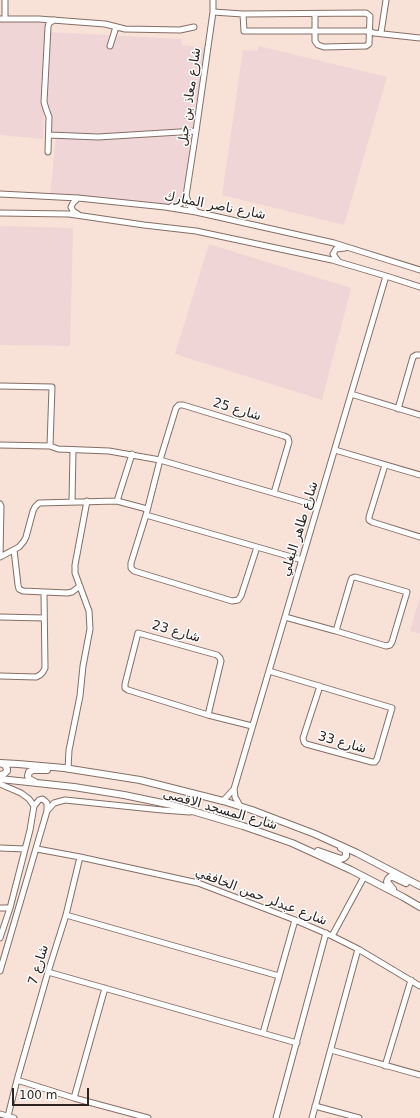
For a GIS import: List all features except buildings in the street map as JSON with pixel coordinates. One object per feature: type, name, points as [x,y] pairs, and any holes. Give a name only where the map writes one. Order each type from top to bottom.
[{"type":"main road","name":"شارع المسجد الاقصى","points":[[0,763],[66,769],[140,780],[223,801],[316,834],[357,853],[420,886]]},
{"type":"main road","points":[[0,763],[5,765],[8,770],[4,774],[0,775]]},
{"type":"main road","points":[[38,783],[29,779],[29,772],[33,770],[66,769]]},
{"type":"main road","name":"شارع المسجد الاقصى","points":[[0,779],[74,787],[124,795],[172,805],[243,826],[292,843],[352,870],[420,907]]},
{"type":"main road","points":[[292,843],[342,859],[344,858],[346,856],[345,850],[329,840]]},
{"type":"main road","points":[[403,897],[389,885],[387,882],[388,879],[393,876],[420,890]]},
{"type":"street","points":[[4,0],[3,19],[54,20],[105,24],[124,28],[180,30],[194,27]]},
{"type":"street","name":"شارع معاذ بن جبل","points":[[186,196],[213,12],[213,0]]},
{"type":"street","points":[[381,33],[386,0]]},
{"type":"street","points":[[213,12],[243,14],[367,13],[370,16],[370,42],[367,46],[324,47],[318,45],[316,43],[315,14]]},
{"type":"street","points":[[243,14],[244,31],[369,30],[374,33],[420,38]]},
{"type":"street","points":[[48,152],[49,115],[44,102],[48,27],[49,23],[54,20]]},
{"type":"street","points":[[110,46],[116,27]]},
{"type":"street","points":[[49,135],[92,137],[196,131]]},
{"type":"street","name":"شارع ناصر المبارك","points":[[0,194],[78,198],[166,207],[196,212],[334,243],[420,270]]},
{"type":"street","points":[[166,207],[177,206],[186,196]]},
{"type":"street","points":[[186,196],[190,206],[196,212]]},
{"type":"street","points":[[78,198],[71,207],[73,211],[81,217]]},
{"type":"street","points":[[0,213],[70,214],[81,217],[196,231],[338,261],[420,287]]},
{"type":"street","points":[[338,261],[334,254],[336,249],[348,248]]},
{"type":"street","name":"شارع طاهر البغلي","points":[[223,801],[234,789],[386,276]]},
{"type":"street","points":[[398,409],[414,358],[416,355],[420,355]]},
{"type":"street","points":[[0,386],[52,387],[50,446]]},
{"type":"street","points":[[351,394],[420,415]]},
{"type":"street","name":"شارع 25","points":[[257,547],[241,596],[238,600],[232,601],[134,571],[131,568],[131,563],[152,487],[176,408],[179,405],[183,405],[288,438],[274,493]]},
{"type":"street","points":[[0,445],[50,446],[58,449],[109,451],[132,454],[160,460],[318,506]]},
{"type":"street","points":[[72,502],[73,450]]},
{"type":"street","points":[[335,450],[420,475]]},
{"type":"street","points":[[117,501],[132,454]]},
{"type":"street","points":[[385,465],[369,520],[420,538]]},
{"type":"street","points":[[66,769],[80,696],[83,666],[90,629],[89,611],[75,573],[75,565],[87,501]]},
{"type":"street","points":[[0,504],[0,557],[22,544],[26,537],[33,511],[37,505],[43,502],[117,501],[146,512],[302,560]]},
{"type":"street","points":[[14,550],[18,585],[19,589],[23,592],[69,593],[80,586]]},
{"type":"street","points":[[285,617],[386,646],[390,645],[392,642],[407,592],[355,577],[352,578],[336,631]]},
{"type":"street","points":[[0,676],[36,677],[43,672],[45,668],[44,593]]},
{"type":"street","points":[[0,617],[44,618]]},
{"type":"street","name":"شارع 23","points":[[208,715],[221,661],[220,658],[217,655],[138,632],[125,684],[128,690],[208,715],[252,726]]},
{"type":"street","name":"شارع 33","points":[[269,671],[320,686],[392,708],[375,762],[313,746],[304,742],[302,738],[320,686]]},
{"type":"street","points":[[0,784],[21,793],[29,799],[34,806]]},
{"type":"street","points":[[234,789],[235,797],[240,806]]},
{"type":"street","points":[[0,938],[10,908],[30,830],[34,806],[42,799],[47,803],[47,811],[0,971]]},
{"type":"street","points":[[47,811],[54,803],[65,800],[200,813]]},
{"type":"street","points":[[0,848],[25,849]]},
{"type":"street","name":"شارع عبدلر حمن الخافقي","points":[[37,848],[198,883],[326,933],[420,986]]},
{"type":"street","name":"شارع 7","points":[[8,1116],[48,972],[66,915],[80,857]]},
{"type":"street","points":[[332,936],[364,877]]},
{"type":"street","points":[[0,908],[10,908]]},
{"type":"street","points":[[66,915],[279,976]]},
{"type":"street","points":[[263,1033],[295,920]]},
{"type":"street","points":[[276,1118],[326,933]]},
{"type":"street","points":[[312,1118],[358,950]]},
{"type":"street","points":[[48,972],[297,1043]]},
{"type":"street","points":[[386,1066],[411,980]]},
{"type":"street","points":[[74,1098],[105,988]]},
{"type":"street","points":[[331,1050],[420,1075]]},
{"type":"street","points":[[17,1080],[74,1098],[148,1118]]},
{"type":"street","points":[[315,1106],[359,1118]]},
{"type":"street","points":[[0,1114],[14,1118]]},
{"type":"shaded area","points":[[0,22],[46,22],[43,139],[0,135]]},
{"type":"shaded area","points":[[48,32],[181,39],[182,45],[208,48],[186,196],[173,206],[50,197],[56,136],[49,135],[46,109]]},
{"type":"shaded area","points":[[259,46],[387,77],[344,225],[222,195],[243,50],[257,51]]},
{"type":"shaded area","points":[[0,226],[73,228],[70,346],[0,345]]},
{"type":"shaded area","points":[[209,244],[351,288],[322,400],[175,354]]},
{"type":"shaded area","points":[[420,596],[420,634],[410,631]]}]
